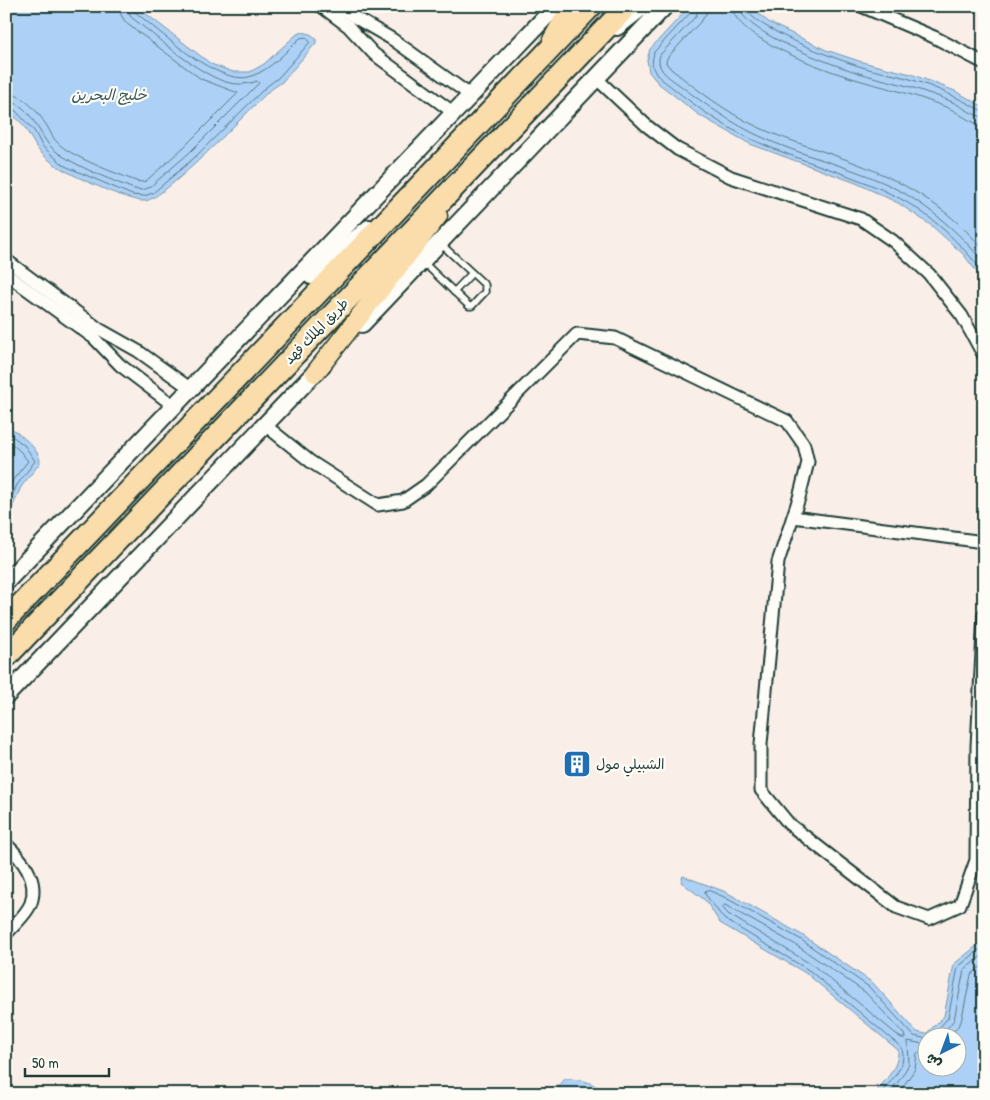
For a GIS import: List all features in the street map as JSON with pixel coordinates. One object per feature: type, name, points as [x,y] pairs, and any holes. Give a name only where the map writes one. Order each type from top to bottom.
[{"type":"highway","name":"طريق الملك فهد","points":[[6,620],[591,6]]},
{"type":"highway","name":"طريق الملك فهد","points":[[6,657],[626,6]]},
{"type":"main road","points":[[6,582],[556,6]]},
{"type":"main road","points":[[541,59],[573,6]]},
{"type":"main road","points":[[578,57],[644,6]]},
{"type":"main road","points":[[6,696],[665,6]]},
{"type":"main road","points":[[315,373],[491,149]]},
{"type":"main road","points":[[233,344],[347,245],[407,200]]},
{"type":"street","points":[[321,6],[348,26],[374,54],[454,113]]},
{"type":"street","points":[[339,6],[392,39],[470,96]]},
{"type":"street","points":[[861,6],[934,36],[984,63]]},
{"type":"street","points":[[596,78],[647,126],[677,149],[731,177],[861,220],[893,241],[928,274],[962,316],[984,356]]},
{"type":"street","points":[[6,260],[100,329],[138,351],[191,389]]},
{"type":"street","points":[[6,274],[94,338],[120,365],[174,406]]},
{"type":"street","points":[[265,426],[310,462],[378,505],[403,502],[426,485],[577,334],[615,338],[786,421],[804,445],[808,462],[778,562],[761,744],[761,790],[789,824],[896,907],[929,919],[960,905],[976,860],[977,746],[984,614]]},
{"type":"street","points":[[793,516],[984,542]]},
{"type":"street","points":[[6,844],[17,854],[30,873],[32,886],[31,903],[6,934]]},
{"type":"lane","points":[[422,261],[469,306],[472,306],[485,292],[485,285],[440,242]]},
{"type":"lane","points":[[454,292],[472,273]]},
{"type":"water","name":"خليج البحرين","points":[[6,6],[136,6],[211,64],[233,72],[250,72],[264,64],[297,34],[309,34],[316,38],[316,43],[282,82],[269,91],[188,170],[170,186],[145,201],[99,187],[54,164],[39,150],[21,123],[6,112]]},
{"type":"water","points":[[690,6],[748,6],[770,23],[826,50],[862,62],[911,74],[955,91],[984,107],[984,281],[963,254],[932,226],[898,203],[856,183],[750,144],[699,115],[658,83],[649,72],[647,60],[650,49]]},
{"type":"water","points":[[6,424],[32,446],[39,457],[40,463],[21,487],[6,522]]},
{"type":"water","points":[[683,876],[726,892],[802,935],[873,983],[918,1032],[918,1078],[968,1078],[968,1028],[932,1028],[944,1016],[954,964],[984,940],[984,1094],[874,1094],[896,1063],[898,1050],[807,974],[720,923],[706,901],[681,882]]},
{"type":"water","points":[[565,1079],[587,1082],[606,1094],[562,1094],[558,1087]]},
{"type":"place","name":"الشبيلي مول","points":[[577,764]]}]
